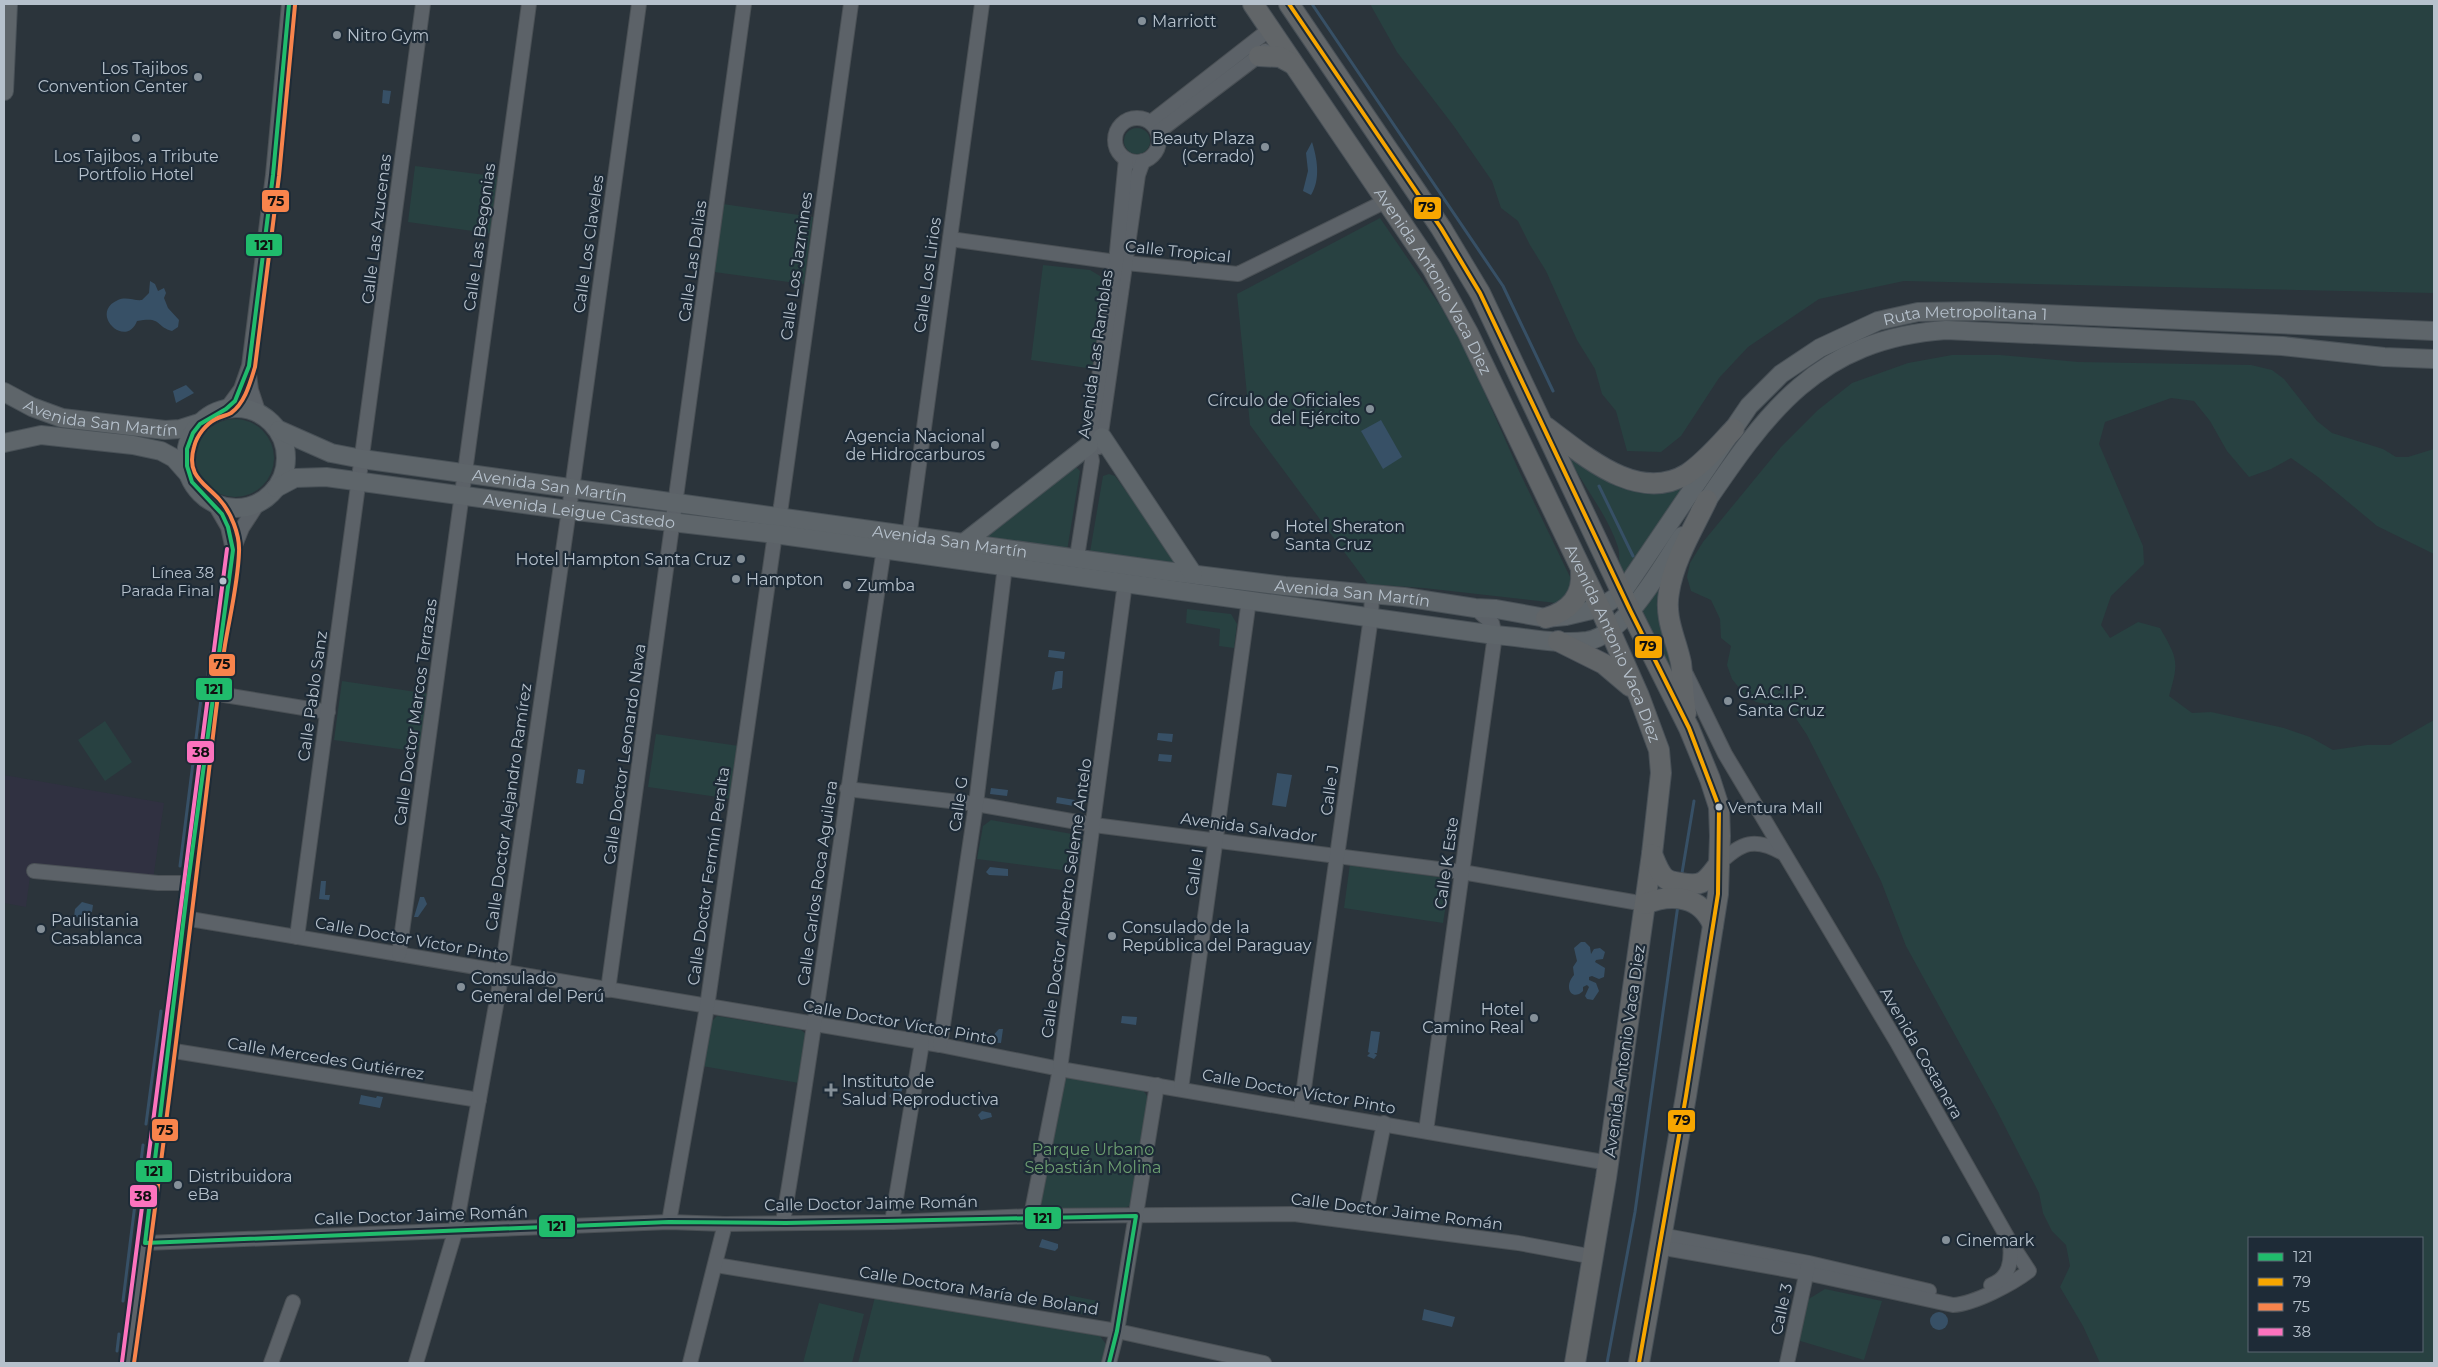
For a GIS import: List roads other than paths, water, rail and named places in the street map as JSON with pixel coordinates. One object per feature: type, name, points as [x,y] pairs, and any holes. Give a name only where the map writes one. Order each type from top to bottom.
[{"type":"highway","name":"Avenida Antonio Vaca Diez","points":[[1253,4],[1432,268],[1468,333],[1600,608],[1639,696],[1659,750],[1661,772],[1652,854],[1609,1163],[1574,1363]]},
{"type":"highway","name":"Avenida Antonio Vaca Diez","points":[[1289,4],[1441,228],[1480,293],[1626,602],[1689,728],[1710,779],[1719,808],[1719,864],[1713,925],[1639,1363]]},
{"type":"highway","points":[[1259,56],[1273,55],[1293,64]]},
{"type":"highway","points":[[1386,201],[1398,193],[1406,191],[1413,194],[1441,228]]},
{"type":"highway","points":[[1544,425],[1613,473],[1642,483],[1664,481],[1685,475],[1703,462],[1734,429]]},
{"type":"highway","points":[[1689,728],[1680,662],[1667,609],[1669,592],[1682,554],[1707,500]]},
{"type":"highway","points":[[1546,618],[1563,612],[1579,594],[1582,584],[1581,571]]},
{"type":"highway","points":[[1558,641],[1604,664],[1639,696]]},
{"type":"highway","points":[[1652,854],[1662,876],[1669,881],[1687,884],[1696,885],[1706,881],[1719,864]]},
{"type":"highway","points":[[1645,904],[1669,898],[1693,902],[1708,914],[1713,925]]},
{"type":"main road","points":[[4,92],[8,4]]},
{"type":"main road","name":"Ruta Metropolitana 1","points":[[1626,602],[1749,406],[1781,374],[1820,348],[1878,321],[1918,312],[1977,311],[2434,331]]},
{"type":"main road","name":"Ruta Metropolitana 1","points":[[1626,602],[1707,500],[1733,462],[1772,412],[1802,384],[1839,359],[1883,340],[1914,332],[1956,330],[2282,346],[2344,351],[2384,357],[2434,359]]},
{"type":"main road","name":"Ruta Metropolitana 1","points":[[2344,351],[2385,347],[2434,349]]},
{"type":"main road","name":"Ruta Metropolitana 1","points":[[2344,351],[2397,367],[2434,368]]},
{"type":"main road","name":"Avenida San Martín","points":[[4,392],[32,407],[62,418],[166,430],[180,429],[202,422]]},
{"type":"main road","points":[[227,408],[244,409],[259,414],[279,430],[286,456],[285,467],[276,488],[257,505],[234,509],[214,503],[195,487],[189,475],[186,461],[187,447],[192,433],[213,413],[227,408]]},
{"type":"main road","name":"Avenida San Martín","points":[[279,430],[331,454],[362,460],[675,502],[777,525],[908,543],[1005,566],[1125,583],[1164,580],[1193,574],[1285,586],[1372,594],[1475,608],[1496,608],[1546,618],[1566,616],[1626,602]]},
{"type":"main road","name":"Avenida San Martín","points":[[4,443],[41,435],[133,444],[161,451],[174,458],[189,475]]},
{"type":"main road","points":[[965,542],[1094,448],[1193,574]]},
{"type":"main road","name":"Avenida Leigue Castedo","points":[[276,488],[295,478],[326,476],[462,496],[673,522],[777,525],[884,549]]},
{"type":"main road","name":"Avenida San Martín","points":[[884,549],[908,543],[965,542],[1077,557],[1249,600],[1495,634]]},
{"type":"main road","points":[[1282,604],[1285,586]]},
{"type":"main road","points":[[1495,634],[1558,641],[1588,640],[1609,632],[1626,602]]},
{"type":"street","points":[[259,414],[251,390],[249,366],[273,176],[289,4]]},
{"type":"street","name":"Calle Las Azucenas","points":[[362,460],[423,4]]},
{"type":"street","name":"Calle Las Begonias","points":[[464,474],[529,4]]},
{"type":"street","name":"Calle Los Claveles","points":[[572,488],[638,4]]},
{"type":"street","name":"Calle Las Dalias","points":[[673,522],[744,4]]},
{"type":"street","name":"Calle Los Jazmines","points":[[777,525],[851,4]]},
{"type":"street","name":"Calle Los Lirios","points":[[908,543],[982,4]]},
{"type":"street","points":[[1154,127],[1259,56],[1274,35]]},
{"type":"street","points":[[1154,127],[1274,35]]},
{"type":"street","points":[[1143,118],[1154,127],[1159,141],[1157,150],[1151,157],[1143,161],[1134,162],[1126,159],[1119,153],[1115,145],[1115,136],[1118,128],[1125,121],[1143,118]]},
{"type":"street","name":"Avenida Las Ramblas","points":[[1121,262],[1126,159]]},
{"type":"street","name":"Avenida Las Ramblas","points":[[1077,557],[1121,262],[1138,175],[1143,161]]},
{"type":"street","name":"Calle Tropical","points":[[950,239],[1121,262],[1238,274],[1386,201]]},
{"type":"street","points":[[227,408],[241,389],[249,366]]},
{"type":"street","name":"Calle Pablo Sanz","points":[[298,937],[362,460]]},
{"type":"street","name":"Calle Doctor Marcos Terrazas","points":[[399,954],[464,474]]},
{"type":"street","name":"Calle Doctor Alejandro Ramírez","points":[[416,1363],[455,1232],[502,972],[572,488]]},
{"type":"street","points":[[214,503],[228,527],[233,550]]},
{"type":"street","points":[[128,1363],[145,1242],[212,693],[233,550],[242,528],[257,505]]},
{"type":"street","name":"Calle Doctor Leonardo Nava","points":[[608,990],[673,522]]},
{"type":"street","name":"Calle Doctor Fermín Peralta","points":[[670,1222],[707,1007],[777,525]]},
{"type":"street","name":"Calle Carlos Roca Aguilera","points":[[783,1222],[815,1026],[847,789],[884,549]]},
{"type":"street","name":"Calle G","points":[[940,1046],[976,804],[1005,566]]},
{"type":"street","name":"Calle Doctor Alberto Seleme Antelo","points":[[1031,1216],[1060,1069],[1125,583]]},
{"type":"street","name":"Calle J","points":[[1301,1110],[1372,617],[1372,594]]},
{"type":"street","name":"Calle I","points":[[1182,1089],[1249,600]]},
{"type":"street","points":[[1475,608],[1492,623],[1495,634]]},
{"type":"street","name":"Calle K Este","points":[[1426,1131],[1495,634]]},
{"type":"street","points":[[1680,662],[1725,754]]},
{"type":"street","points":[[1668,688],[1725,754]]},
{"type":"street","points":[[212,693],[328,712]]},
{"type":"street","name":"Avenida Costanera","points":[[1725,754],[1898,1044],[2010,1242],[2029,1271],[2019,1278],[1976,1299],[1953,1305],[1808,1268]]},
{"type":"street","name":"Avenida Salvador","points":[[847,789],[976,804],[1094,825],[1462,872],[1645,904]]},
{"type":"street","points":[[1719,864],[1732,851],[1748,843],[1772,847],[1783,854]]},
{"type":"street","points":[[34,871],[158,883],[188,883]]},
{"type":"street","name":"Calle Doctor Víctor Pinto","points":[[184,918],[940,1046],[1060,1069],[1609,1163]]},
{"type":"street","points":[[892,1222],[922,1043]]},
{"type":"street","name":"Calle Mercedes Gutiérrez","points":[[168,1050],[479,1100]]},
{"type":"street","points":[[1109,1363],[1117,1331],[1157,1085]]},
{"type":"street","points":[[1364,1223],[1384,1124]]},
{"type":"street","name":"Calle Doctor Jaime Román","points":[[145,1242],[455,1232],[670,1222],[725,1224],[892,1222],[1031,1216],[1294,1214],[1518,1243],[1594,1256]]},
{"type":"street","points":[[690,1363],[725,1224]]},
{"type":"street","points":[[1660,1241],[1954,1296],[1996,1283],[2002,1279],[2009,1270],[2012,1259],[2010,1242]]},
{"type":"street","name":"Calle Doctora María de Boland","points":[[716,1265],[1117,1331],[1238,1360],[1264,1363]]},
{"type":"street","name":"Calle 3","points":[[1787,1363],[1808,1268]]},
{"type":"street","points":[[271,1363],[293,1302]]},
{"type":"waterway","points":[[1312,4],[1503,286],[1553,391]]},
{"type":"waterway","points":[[1599,486],[1633,556]]},
{"type":"waterway","points":[[180,866],[201,699]]},
{"type":"waterway","points":[[1682,873],[1694,801]]},
{"type":"waterway","points":[[1607,1363],[1635,1212],[1678,905]]},
{"type":"waterway","points":[[146,1124],[161,1011]]},
{"type":"waterway","points":[[139,1177],[143,1145]]},
{"type":"waterway","points":[[123,1301],[136,1196]]},
{"type":"waterway","points":[[117,1351],[119,1334]]},
{"type":"place","name":"Marriott","points":[[1142,21]]},
{"type":"place","name":"Nitro Gym","points":[[337,35]]},
{"type":"place","name":"Los Tajibos Convention Center","points":[[198,77]]},
{"type":"place","name":"Los Tajibos, a Tribute Portfolio Hotel","points":[[136,138]]},
{"type":"place","name":"Beauty Plaza (Cerrado)","points":[[1265,147]]},
{"type":"place","name":"Círculo de Oficiales del Ejército","points":[[1370,409]]},
{"type":"place","name":"Agencia Nacional de Hidrocarburos","points":[[995,445]]},
{"type":"place","name":"Hotel Sheraton Santa Cruz","points":[[1275,535]]},
{"type":"place","name":"Hotel Hampton Santa Cruz","points":[[741,559]]},
{"type":"place","name":"Hampton","points":[[736,579]]},
{"type":"place","name":"Línea 38 Parada Final","points":[[223,581]]},
{"type":"place","name":"Zumba","points":[[847,585]]},
{"type":"place","name":"G.A.C.I.P. Santa Cruz","points":[[1728,701]]},
{"type":"place","name":"Ventura Mall","points":[[1719,807]]},
{"type":"place","name":"Paulistania Casablanca","points":[[41,929]]},
{"type":"place","name":"Consulado de la República del Paraguay","points":[[1112,936]]},
{"type":"place","name":"Consulado General del Perú","points":[[461,987]]},
{"type":"place","name":"Hotel Camino Real","points":[[1534,1018]]},
{"type":"place","name":"Instituto de Salud Reproductiva","points":[[831,1090]]},
{"type":"place","name":"Distribuidora eBa","points":[[178,1185]]},
{"type":"place","name":"Cinemark","points":[[1946,1240]]},
{"type":"park label","name":"Parque Urbano Sebastián Molina","points":[[1093,1158]]}]
